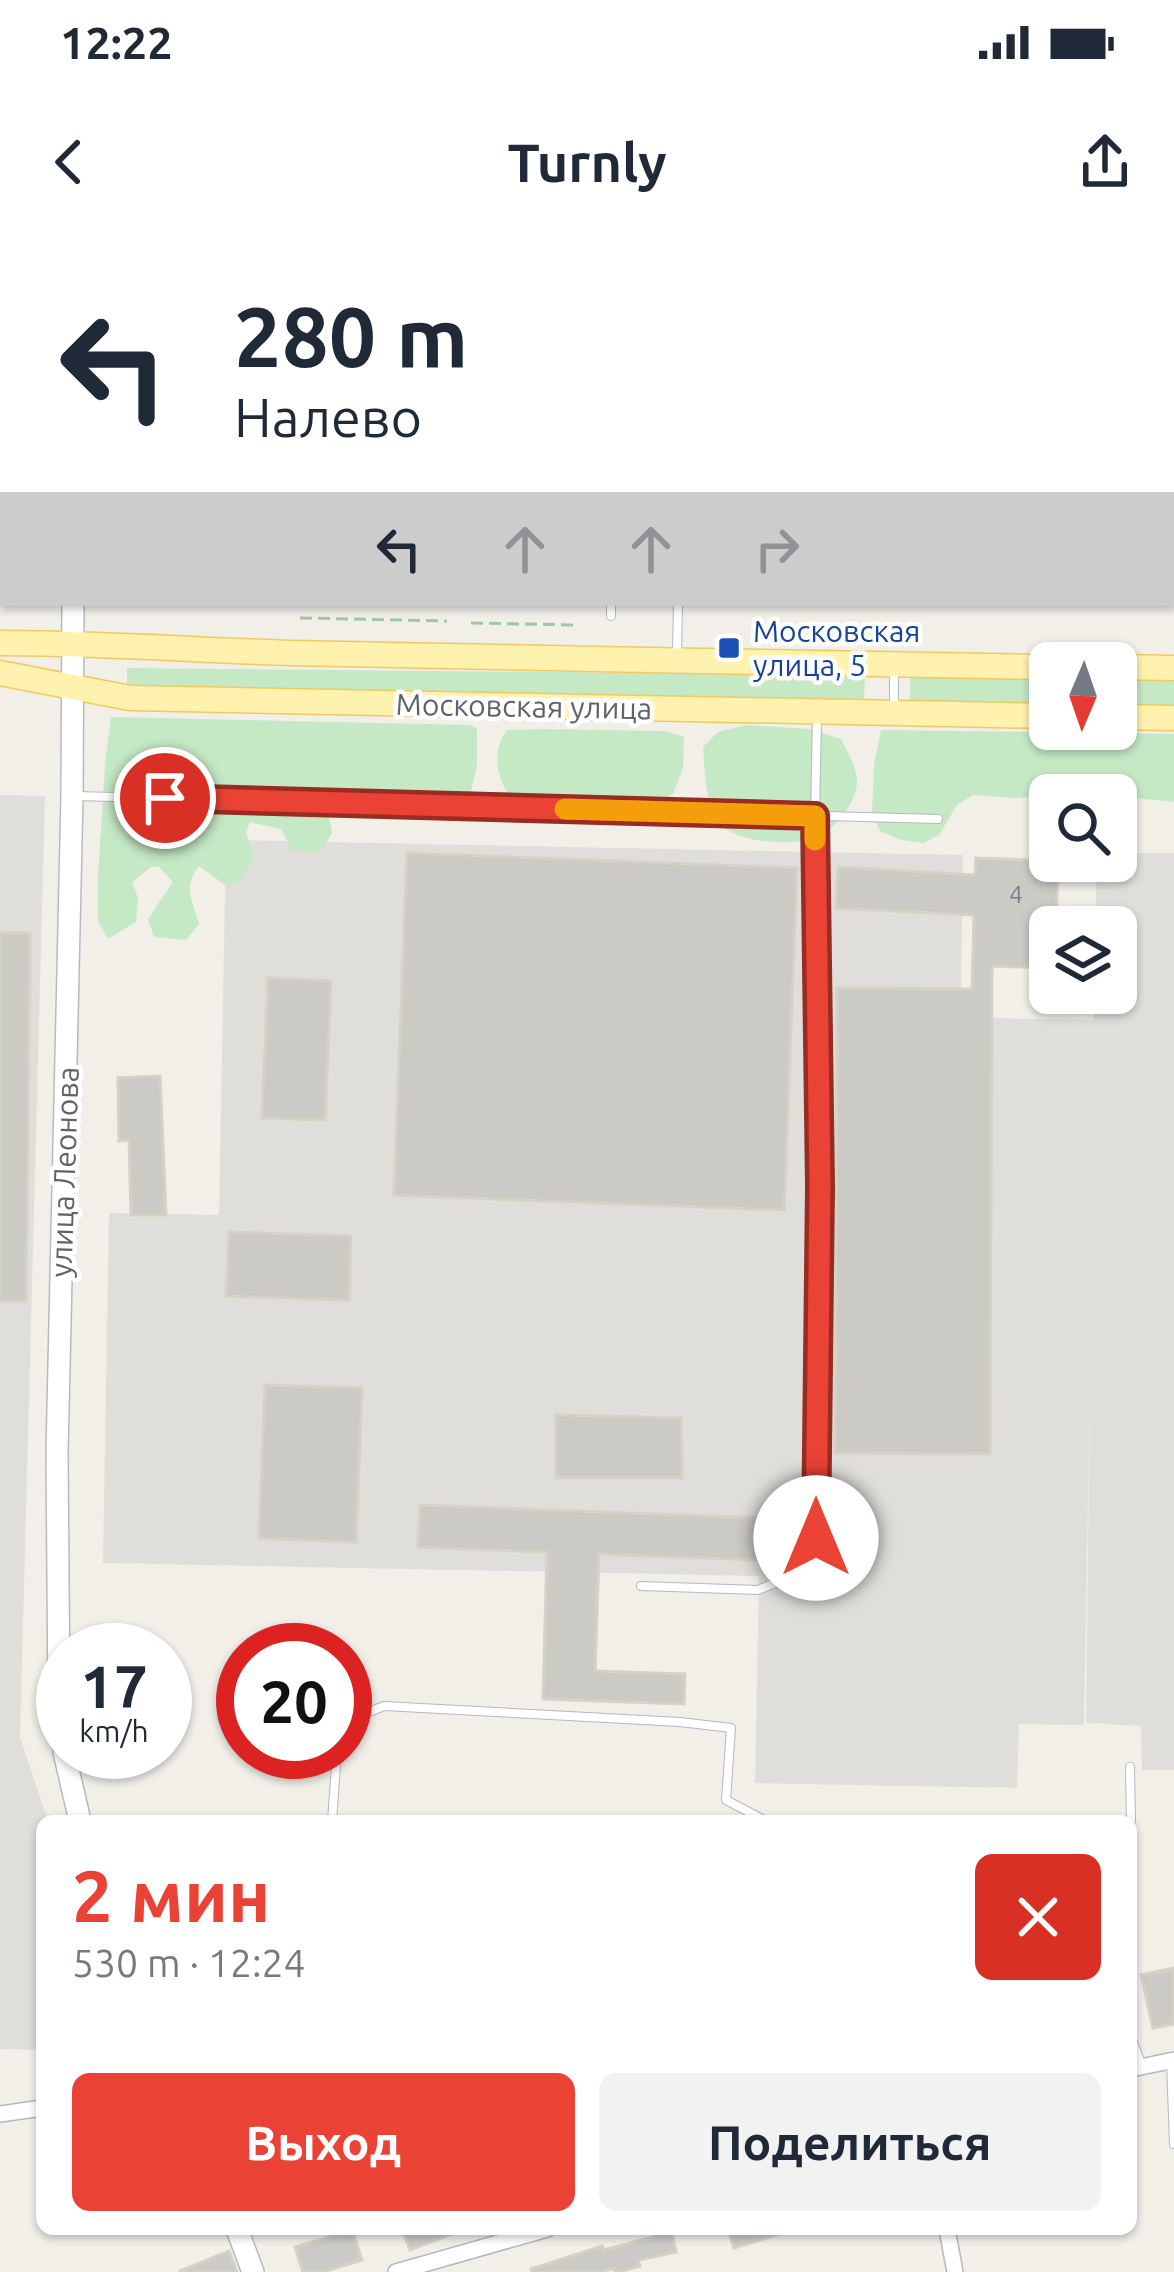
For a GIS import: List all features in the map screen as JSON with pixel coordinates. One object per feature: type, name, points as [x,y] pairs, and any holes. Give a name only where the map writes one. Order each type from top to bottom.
[{"type":"main road","name":"Московская улица","points":[[0,643],[1029,667]]},
{"type":"main road","points":[[1137,668],[1174,668]]},
{"type":"main road","name":"Московская улица","points":[[0,673],[130,698],[1029,716]]},
{"type":"main road","points":[[1137,717],[1174,718]]},
{"type":"street","name":"улица Леонова","points":[[58,1623],[57,1454],[73,796],[73,606]]},
{"type":"street","points":[[70,1779],[79,1815]]},
{"type":"street","points":[[1137,2068],[1172,2061]]},
{"type":"street","points":[[0,2114],[36,2109]]},
{"type":"street","points":[[239,2235],[253,2272]]},
{"type":"street","points":[[396,2272],[526,2235]]},
{"type":"street","points":[[948,2235],[955,2272]]},
{"type":"lane","points":[[611,606],[611,616]]},
{"type":"lane","points":[[677,606],[677,662]]},
{"type":"lane","points":[[894,664],[894,713]]},
{"type":"lane","points":[[641,1586],[758,1590],[792,1576],[816,1538],[817,711]]},
{"type":"lane","points":[[73,796],[938,819]]},
{"type":"lane","points":[[372,1711],[385,1706],[731,1728],[726,1800],[755,1815]]},
{"type":"lane","points":[[1130,1767],[1131,1815]]},
{"type":"lane","points":[[332,1815],[335,1779]]},
{"type":"lane","points":[[1172,2061],[1174,2144]]},
{"type":"path","points":[[300,618],[447,621]]},
{"type":"path","points":[[471,622],[577,625]]},
{"type":"shaded area","points":[[0,795],[45,796],[20,1737],[46,1815],[36,1815],[36,2050],[0,2049]]},
{"type":"shaded area","points":[[226,840],[963,855],[961,988],[992,989],[992,1018],[1094,1020],[1094,1014],[1137,1014],[1137,906],[1096,906],[1096,882],[1137,882],[1137,853],[1174,853],[1174,1770],[1142,1770],[1141,1726],[1086,1723],[1090,1387],[1084,1725],[1019,1724],[1017,1788],[755,1783],[759,1576],[103,1563],[109,1213],[219,1215]]},
{"type":"green space","points":[[127,668],[865,675],[864,699],[127,689]]},
{"type":"green space","points":[[910,673],[1029,675],[1029,706],[910,704]]},
{"type":"green space","points":[[1137,676],[1174,677],[1174,708],[1137,707]]},
{"type":"green space","points":[[111,717],[470,725],[477,729],[477,766],[468,804],[347,801],[329,816],[332,833],[322,850],[310,853],[292,851],[281,829],[250,822],[246,832],[254,856],[241,880],[225,885],[199,866],[194,874],[190,895],[199,924],[186,940],[154,937],[148,919],[173,882],[159,867],[151,867],[132,882],[138,898],[136,922],[108,939],[98,921],[98,877]]},
{"type":"green space","points":[[746,725],[810,729],[841,739],[854,765],[856,790],[828,831],[798,842],[766,841],[736,834],[717,820],[708,794],[703,747],[718,732]]},
{"type":"green space","points":[[507,730],[665,731],[684,737],[683,768],[673,794],[658,803],[582,816],[516,807],[501,779],[498,750]]},
{"type":"green space","points":[[881,730],[1029,732],[1029,750],[1137,750],[1137,733],[1174,734],[1174,802],[1137,798],[1137,774],[1029,774],[1029,797],[973,795],[957,805],[939,835],[923,843],[880,831],[872,814]]},
{"type":"building","points":[[407,853],[797,868],[784,1210],[394,1195]]},
{"type":"building","points":[[976,858],[1029,860],[1029,882],[1057,882],[1057,906],[1029,906],[1029,967],[992,966],[990,1454],[835,1453],[837,988],[972,989],[974,915],[836,908],[838,867],[975,875]]},
{"type":"building","points":[[0,933],[30,933],[26,1301],[0,1301]]},
{"type":"building","points":[[268,978],[331,981],[325,1120],[262,1118]]},
{"type":"building","points":[[160,1076],[166,1215],[131,1215],[129,1140],[119,1141],[118,1078]]},
{"type":"building","points":[[229,1232],[351,1236],[349,1300],[226,1296]]},
{"type":"building","points":[[265,1385],[362,1388],[356,1542],[259,1538]]},
{"type":"building","points":[[556,1415],[681,1418],[682,1478],[556,1478]]},
{"type":"building","points":[[420,1505],[758,1518],[757,1560],[599,1554],[595,1671],[685,1674],[684,1704],[543,1699],[547,1552],[418,1547]]},
{"type":"building","points":[[1174,1968],[1174,2024],[1153,2028],[1141,1975]]},
{"type":"building","points":[[335,2235],[354,2235],[362,2260],[323,2272],[303,2272],[295,2247]]},
{"type":"building","points":[[404,2235],[449,2235],[410,2250]]},
{"type":"building","points":[[673,2235],[676,2252],[638,2260],[640,2266],[619,2272],[614,2268],[601,2272],[531,2269],[602,2246],[604,2250]]},
{"type":"building","points":[[730,2235],[775,2235],[734,2248]]},
{"type":"building","points":[[229,2251],[237,2272],[180,2272],[180,2271]]},
{"type":"slow traffic","points":[[565,809],[815,816],[815,840]]},
{"type":"place","name":"Московская улица, 5","points":[[729,648]]},
{"type":"route","points":[[165,798],[815,816],[820,1186],[816,1538]]}]
